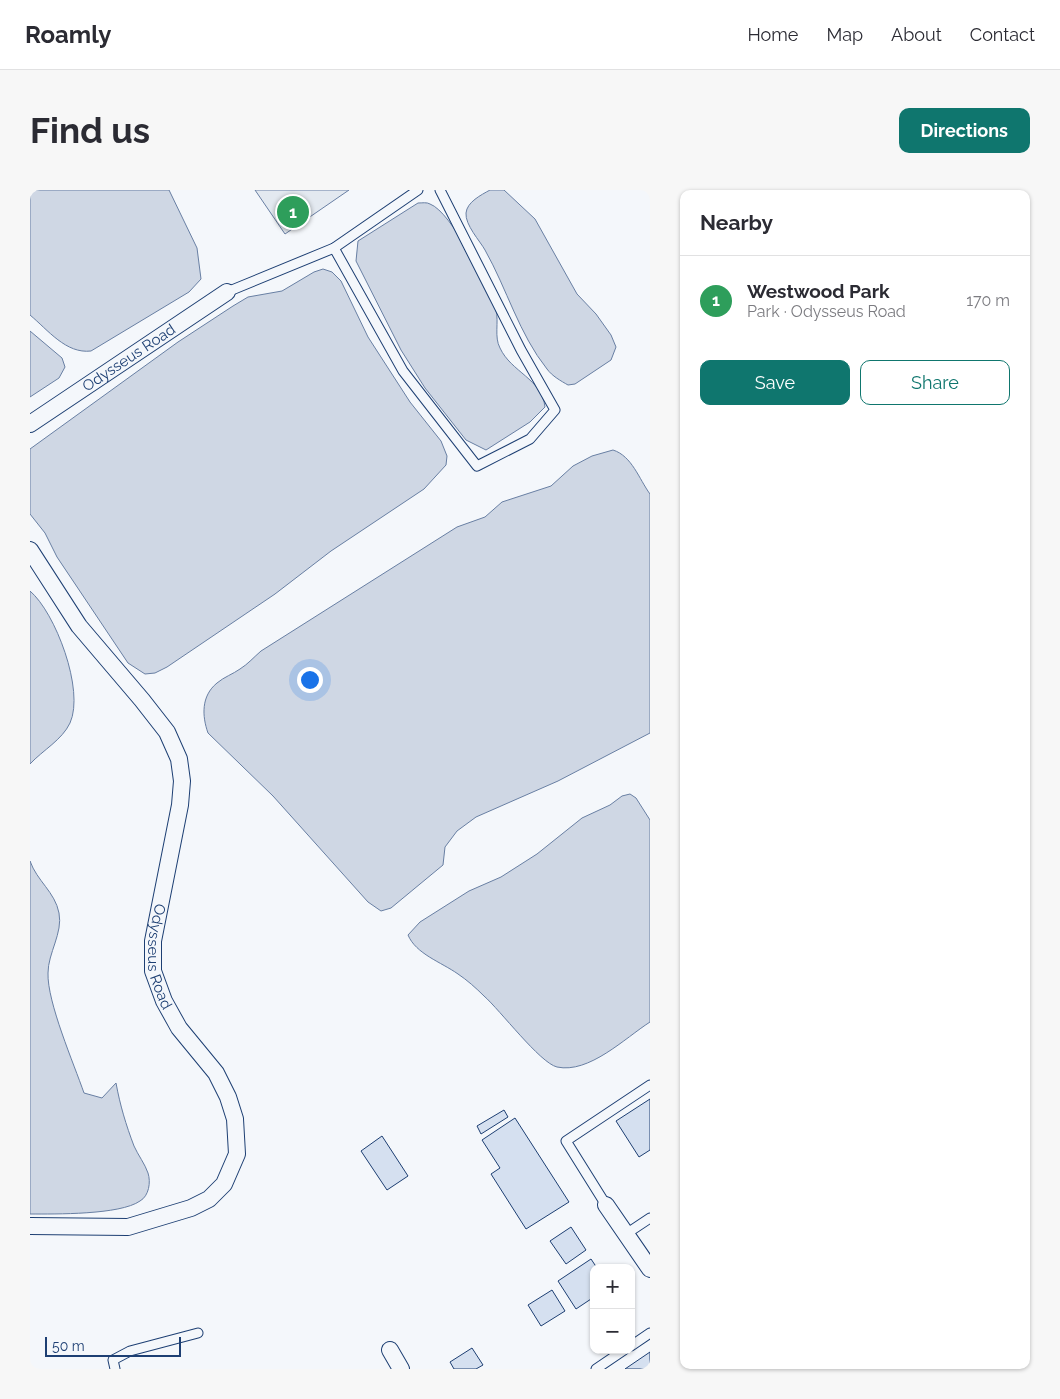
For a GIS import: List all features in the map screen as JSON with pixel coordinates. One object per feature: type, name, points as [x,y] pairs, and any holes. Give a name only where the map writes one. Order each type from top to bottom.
[{"type":"street","name":"Odysseus Road","points":[[30,424],[227,292]]},
{"type":"street","name":"Odysseus Road","points":[[30,550],[79,626],[167,732],[179,759],[182,781],[180,805],[153,941],[153,971],[164,1001],[180,1028],[216,1073],[228,1097],[235,1118],[237,1154],[224,1184],[209,1200],[191,1208],[128,1227],[30,1226]]},
{"type":"street","points":[[606,1205],[650,1269]]},
{"type":"street","points":[[390,1350],[401,1369]]},
{"type":"lane","points":[[227,292],[334,248],[418,190]]},
{"type":"lane","points":[[334,248],[403,372],[477,466],[530,439],[555,410],[521,350],[440,190]]},
{"type":"lane","points":[[606,1205],[566,1140],[650,1085]]},
{"type":"lane","points":[[626,1234],[650,1218]]},
{"type":"lane","points":[[114,1369],[113,1360],[130,1351],[198,1333]]},
{"type":"lane","points":[[635,1343],[650,1333]]},
{"type":"lane","points":[[596,1369],[618,1354]]},
{"type":"shaded area","points":[[30,190],[169,190],[197,248],[201,279],[189,292],[91,351],[73,349],[65,345],[30,315]]},
{"type":"shaded area","points":[[255,190],[349,190],[285,234]]},
{"type":"shaded area","points":[[490,190],[504,190],[535,219],[577,294],[596,314],[611,335],[616,347],[611,360],[575,384],[568,385],[554,376],[537,355],[521,326],[493,265],[468,223],[466,213],[469,205]]},
{"type":"shaded area","points":[[418,203],[429,203],[439,210],[458,235],[477,268],[496,310],[497,339],[500,348],[511,363],[532,382],[543,397],[545,407],[530,422],[486,450],[466,440],[425,388],[401,350],[356,261],[358,241]]},
{"type":"shaded area","points":[[323,269],[332,272],[341,281],[368,337],[410,402],[441,441],[447,456],[446,465],[424,489],[331,551],[275,594],[167,667],[155,673],[145,674],[128,663],[57,557],[45,533],[30,514],[30,449],[178,342],[233,306],[248,297],[282,291],[314,272]]},
{"type":"shaded area","points":[[30,331],[62,358],[65,367],[59,378],[30,397]]},
{"type":"shaded area","points":[[613,450],[625,457],[650,494],[650,733],[558,781],[476,817],[457,831],[445,847],[443,865],[391,908],[381,911],[368,902],[273,796],[208,733],[204,706],[208,694],[217,683],[243,667],[261,651],[457,527],[485,517],[502,502],[551,486],[573,466],[592,456]]},
{"type":"shaded area","points":[[30,591],[40,601],[58,633],[71,672],[74,709],[67,729],[30,764]]},
{"type":"shaded area","points":[[630,794],[636,798],[650,820],[650,1022],[594,1060],[569,1068],[557,1067],[541,1056],[475,987],[458,974],[423,953],[408,935],[420,922],[469,891],[501,877],[537,854],[582,818],[610,805],[622,796]]},
{"type":"shaded area","points":[[30,861],[37,875],[54,899],[59,913],[59,928],[50,958],[49,985],[56,1016],[84,1093],[102,1098],[116,1083],[131,1138],[148,1173],[149,1184],[145,1196],[131,1206],[87,1213],[30,1214]]},
{"type":"building","points":[[650,1099],[650,1150],[639,1157],[616,1121]]},
{"type":"building","points":[[504,1110],[508,1117],[481,1134],[477,1126]]},
{"type":"building","points":[[515,1118],[569,1202],[526,1229],[491,1174],[500,1168],[482,1140]]},
{"type":"building","points":[[382,1136],[408,1176],[387,1190],[361,1151]]},
{"type":"building","points":[[571,1227],[586,1250],[566,1264],[550,1241]]},
{"type":"building","points":[[591,1259],[594,1264],[590,1264],[590,1300],[576,1309],[558,1281]]},
{"type":"building","points":[[552,1290],[565,1311],[541,1326],[528,1305]]},
{"type":"building","points":[[472,1348],[483,1365],[476,1369],[454,1369],[450,1362]]},
{"type":"building","points":[[650,1352],[650,1369],[625,1369]]},
{"type":"place","name":"Westwood Park","points":[[293,212]]}]
